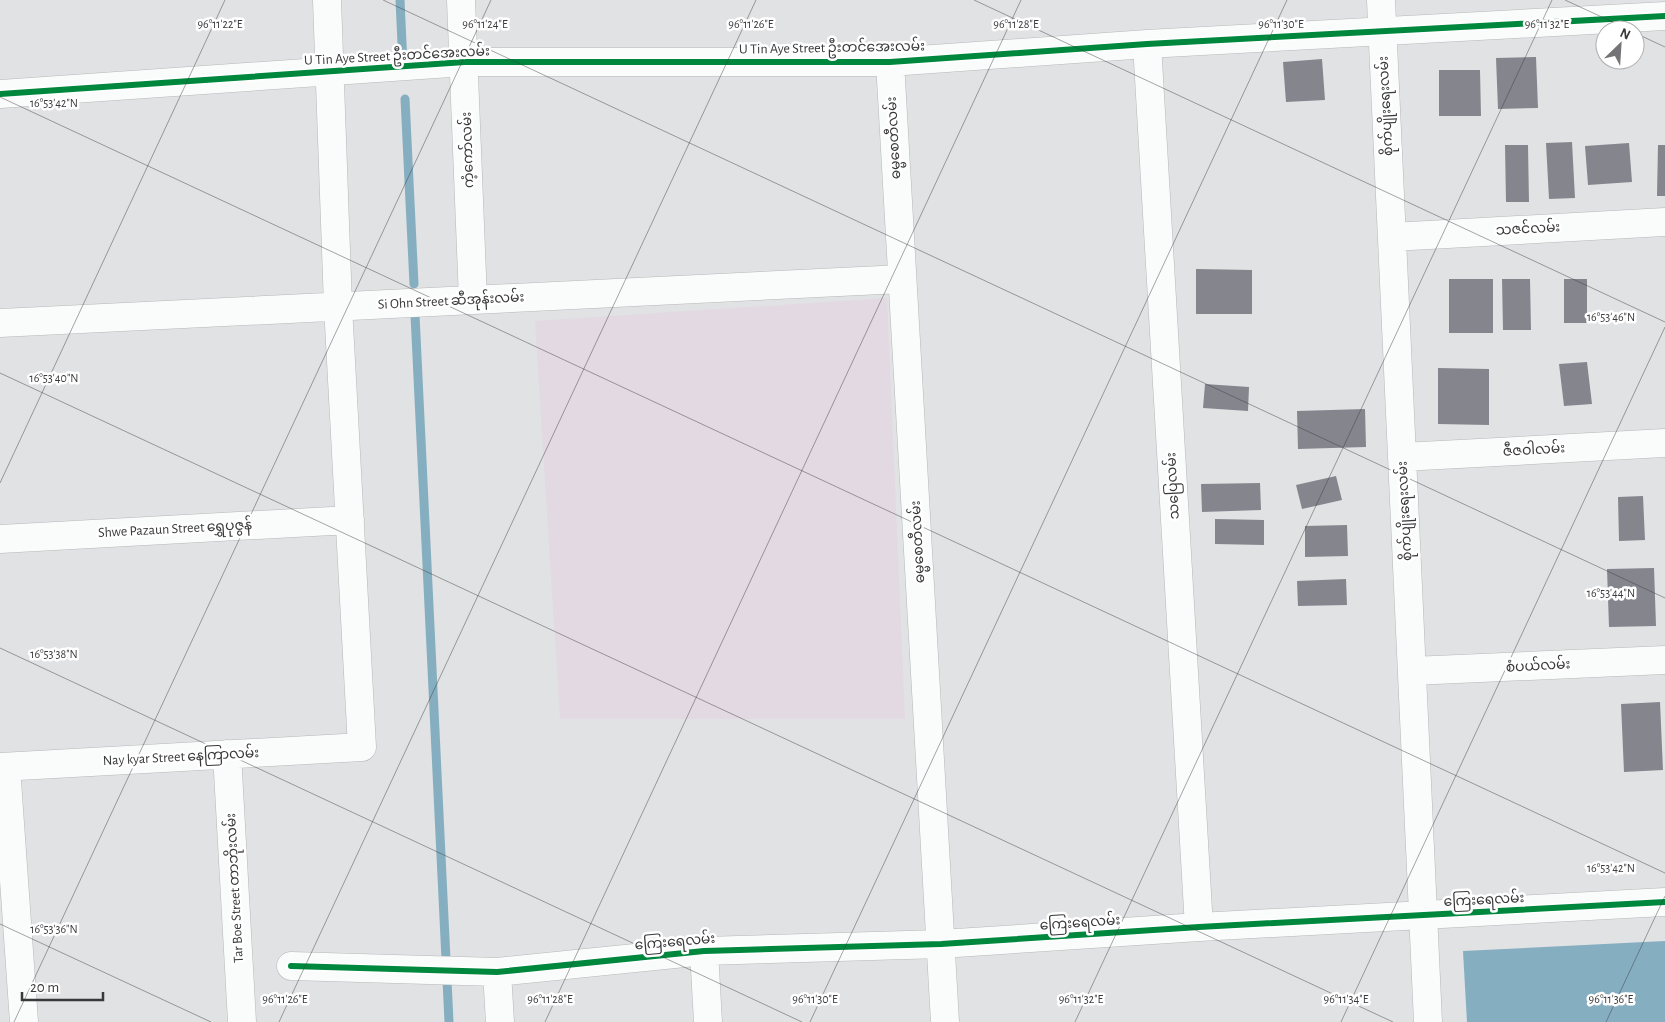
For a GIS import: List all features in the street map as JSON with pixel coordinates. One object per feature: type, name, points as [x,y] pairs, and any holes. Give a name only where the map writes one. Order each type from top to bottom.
[{"type":"street","points":[[327,0],[338,306],[350,520]]},
{"type":"street","name":"ကံ့ကော်လမ်း","points":[[461,0],[465,62],[473,300]]},
{"type":"street","name":"စိုက်ပျိုးရေးလမ်း","points":[[1381,0],[1428,1022]]},
{"type":"street","name":"U Tin Aye Street ဦးတင်အေးလမ်း","points":[[0,94],[465,62],[890,62],[1147,44],[1665,16]]},
{"type":"street","name":"သပြေလမ်း","points":[[1147,44],[1199,928]]},
{"type":"street","name":"ဓမ္မစေတီလမ်း","points":[[890,62],[945,1022]]},
{"type":"street","name":"သဇင်လမ်း","points":[[1392,236],[1665,222]]},
{"type":"street","name":"Si Ohn Street ဆီအုန်းလမ်း","points":[[0,323],[902,279]]},
{"type":"street","name":"ဇီဇဝါလမ်း","points":[[1402,456],[1665,443]]},
{"type":"street","name":"Shwe Pazaun Street ရွှေပုဇွန်","points":[[0,538],[350,520]]},
{"type":"street","name":"Nay kyar Street နေကြာလမ်း","points":[[3,767],[362,747],[350,520]]},
{"type":"street","name":"စံပယ်လမ်း","points":[[1412,671],[1665,660]]},
{"type":"street","name":"Tar Boe Street တာဘိုးလမ်း","points":[[227,754],[242,1022]]},
{"type":"street","points":[[3,767],[24,1022]]},
{"type":"street","name":"ကြေးရေလမ်း","points":[[291,966],[497,972],[704,951],[941,944],[1665,902]]},
{"type":"street","points":[[704,951],[708,1022]]},
{"type":"street","points":[[497,972],[500,1022]]},
{"type":"shaded area","points":[[887,298],[905,719],[560,719],[535,321]]},
{"type":"water","points":[[1665,941],[1665,1022],[1467,1022],[1463,951]]},
{"type":"building","points":[[1536,57],[1538,108],[1498,109],[1496,58]]},
{"type":"building","points":[[1322,59],[1325,100],[1286,102],[1283,62]]},
{"type":"building","points":[[1439,70],[1480,70],[1481,116],[1439,116]]},
{"type":"building","points":[[1572,142],[1575,198],[1549,199],[1546,143]]},
{"type":"building","points":[[1629,143],[1632,182],[1588,185],[1585,146]]},
{"type":"building","points":[[1505,145],[1528,145],[1529,202],[1506,202]]},
{"type":"building","points":[[1658,145],[1665,145],[1665,196],[1657,196]]},
{"type":"building","points":[[1196,269],[1252,270],[1252,314],[1196,314]]},
{"type":"building","points":[[1449,279],[1493,279],[1493,333],[1449,333]]},
{"type":"building","points":[[1502,279],[1530,279],[1531,330],[1503,330]]},
{"type":"building","points":[[1564,279],[1587,279],[1587,323],[1564,323]]},
{"type":"building","points":[[1587,362],[1592,404],[1564,406],[1559,364]]},
{"type":"building","points":[[1438,368],[1489,369],[1489,425],[1438,424]]},
{"type":"building","points":[[1205,384],[1249,387],[1248,411],[1203,408]]},
{"type":"building","points":[[1365,409],[1366,447],[1298,449],[1297,411]]},
{"type":"building","points":[[1336,476],[1342,500],[1302,509],[1296,485]]},
{"type":"building","points":[[1260,483],[1261,510],[1202,512],[1201,484]]},
{"type":"building","points":[[1643,496],[1645,540],[1619,541],[1618,497]]},
{"type":"building","points":[[1215,519],[1264,520],[1264,545],[1215,544]]},
{"type":"building","points":[[1347,525],[1348,556],[1305,557],[1305,526]]},
{"type":"building","points":[[1654,568],[1656,626],[1609,627],[1607,569]]},
{"type":"building","points":[[1346,579],[1347,605],[1298,606],[1297,581]]},
{"type":"building","points":[[1660,702],[1663,770],[1624,772],[1621,704]]},
{"type":"waterway","points":[[400,0],[403,65]]},
{"type":"waterway","points":[[405,99],[414,284]]},
{"type":"waterway","points":[[415,315],[449,1022]]},
{"type":"cycle path","points":[[0,94],[465,62],[890,62],[1147,44],[1665,16]]},
{"type":"cycle path","points":[[291,966],[497,972],[704,951],[941,944],[1199,927],[1665,902]]}]
